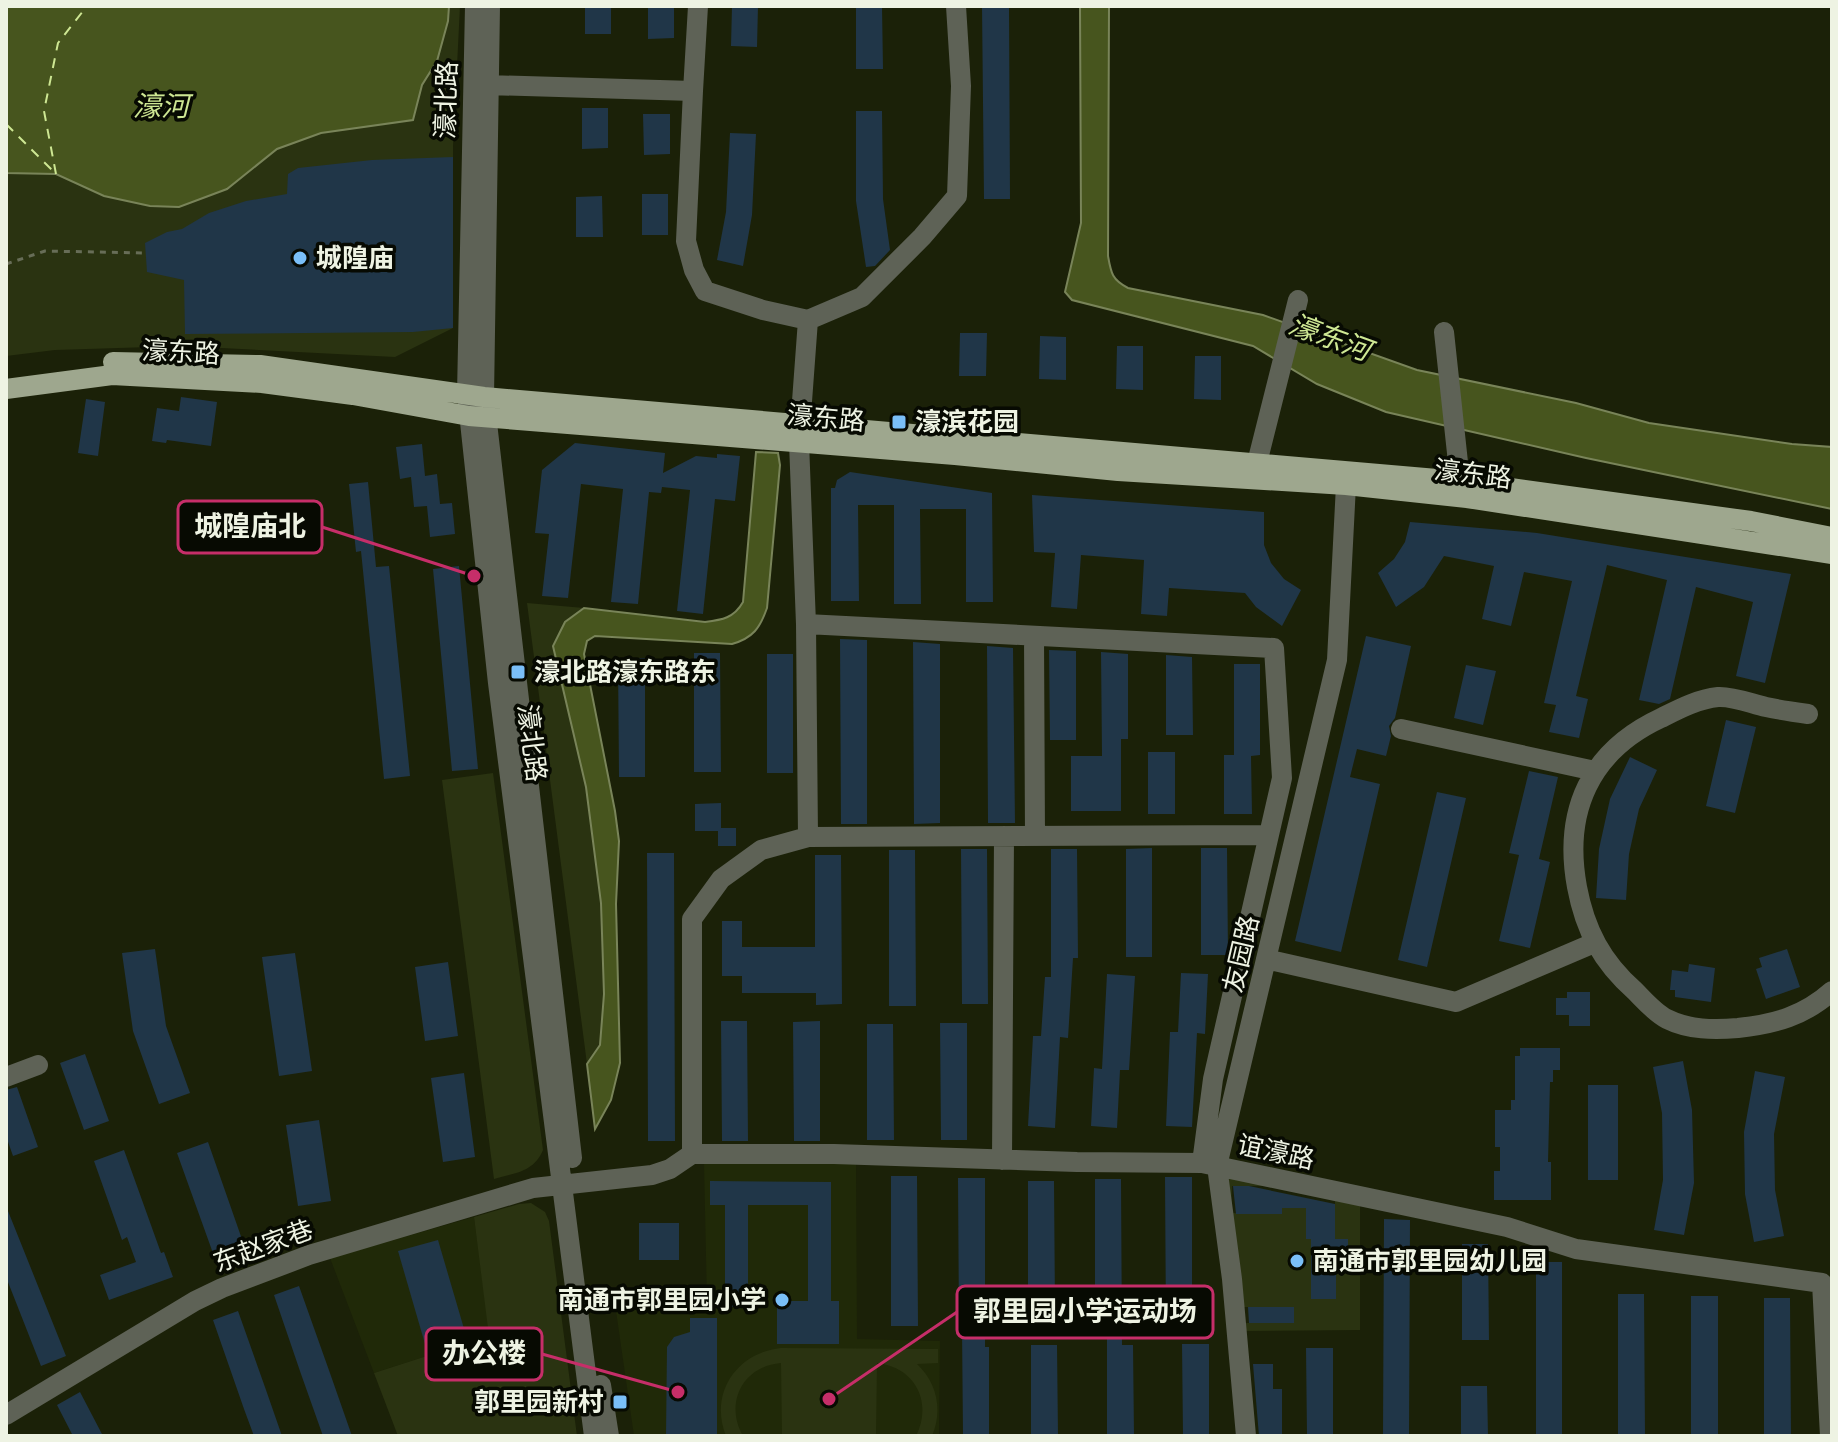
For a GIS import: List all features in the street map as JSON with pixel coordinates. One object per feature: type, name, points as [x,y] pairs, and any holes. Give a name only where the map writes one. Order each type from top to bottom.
[{"type":"main road","name":"濠东路","points":[[6,376],[113,362],[245,364],[476,406]]},
{"type":"main road","name":"濠东路","points":[[6,389],[112,375],[168,376],[800,434],[1257,463],[1460,481],[1751,521],[1832,537]]},
{"type":"main road","name":"濠东路","points":[[800,434],[1118,471],[1346,485],[1483,500],[1832,554]]},
{"type":"street","name":"濠北路","points":[[475,6],[476,406],[484,567],[568,1183],[609,1436]]},
{"type":"street","name":"濠北路","points":[[476,406],[490,6]]},
{"type":"street","points":[[698,6],[686,241],[694,270],[705,291],[763,310],[808,320],[862,297],[922,237],[957,196],[961,86],[956,6]]},
{"type":"street","points":[[487,85],[693,91]]},
{"type":"street","points":[[1257,463],[1296,307]]},
{"type":"street","points":[[808,320],[800,434],[808,837]]},
{"type":"street","points":[[1444,332],[1460,481]]},
{"type":"street","name":"友园路","points":[[1246,1436],[1232,1279],[1210,1165],[1266,959],[1337,660],[1346,485]]},
{"type":"street","points":[[806,624],[1274,648],[1282,778],[1213,1079],[1210,1165]]},
{"type":"street","points":[[1034,636],[1035,836]]},
{"type":"street","points":[[1808,714],[1720,697],[1689,705],[1646,725],[1615,747],[1595,771],[1582,795],[1574,821],[1573,865],[1582,913],[1594,943],[1614,973],[1666,1018],[1709,1031],[1789,1020],[1818,1004],[1832,991]]},
{"type":"street","points":[[1401,729],[1595,771]]},
{"type":"street","points":[[692,1154],[692,919],[721,879],[761,850],[808,837],[1268,835]]},
{"type":"street","points":[[1002,1160],[1004,836]]},
{"type":"street","points":[[1266,959],[1456,1002],[1594,943]]},
{"type":"street","points":[[6,1077],[38,1065]]},
{"type":"street","name":"谊濠路","points":[[568,1183],[652,1175],[670,1169],[692,1154],[834,1154],[1210,1165],[1507,1227],[1576,1249],[1822,1283],[1831,1407],[1830,1436]]},
{"type":"street","name":"濠北路","points":[[568,1183],[594,1436]]},
{"type":"street","name":"东赵家巷","points":[[6,1415],[195,1301],[222,1288],[309,1255],[533,1188],[568,1183]]},
{"type":"path","points":[[6,264],[45,251],[144,253]]},
{"type":"shaded area","points":[[449,6],[460,6],[453,147],[453,328],[395,357],[182,346],[55,350],[6,356],[6,173],[56,174],[104,196],[150,206],[179,207],[227,189],[277,149],[321,133],[412,120],[422,85],[437,61]]},
{"type":"shaded area","points":[[527,603],[584,608],[565,622],[553,646],[586,787],[601,903],[604,994],[600,1045],[587,1064]]},
{"type":"shaded area","points":[[493,773],[543,1150],[529,1167],[494,1179],[442,780]]},
{"type":"shaded area","name":"南通市郭里园小学","points":[[856,1162],[857,1339],[940,1341],[939,1436],[634,1436],[614,1297],[707,1302],[704,1164]]},
{"type":"shaded area","name":"南通市郭里园幼儿园","points":[[1225,1164],[1360,1196],[1360,1330],[1240,1331]],"holes":[[[1232,1186],[1281,1186],[1335,1194],[1335,1239],[1348,1240],[1348,1261],[1336,1261],[1311,1239],[1306,1208],[1282,1208],[1281,1214],[1231,1213]],[[1244,1307],[1294,1307],[1294,1323],[1244,1323]]]},
{"type":"shaded area","points":[[531,1203],[545,1212],[549,1221],[577,1436],[398,1436],[374,1373],[489,1336],[474,1217]]},
{"type":"shaded area","points":[[474,1217],[490,1336],[374,1373],[330,1258]]},
{"type":"shaded area","points":[[781,1348],[938,1349],[938,1363],[917,1364],[924,1371],[936,1397],[937,1416],[932,1436],[916,1436],[921,1423],[921,1399],[911,1379],[902,1371],[877,1363],[876,1436],[782,1436],[781,1363],[756,1371],[747,1379],[737,1399],[736,1411],[743,1436],[726,1436],[721,1405],[730,1378],[751,1358]]},
{"type":"water","name":"濠河","points":[[6,6],[449,6],[437,61],[422,85],[413,120],[321,133],[277,149],[227,189],[179,207],[150,206],[104,196],[56,174],[6,173]]},
{"type":"water","points":[[1080,6],[1109,6],[1108,256],[1113,275],[1123,285],[1263,315],[1417,370],[1576,403],[1649,423],[1832,447],[1832,509],[1586,458],[1386,412],[1317,384],[1253,346],[1072,300],[1065,292],[1081,223]]},
{"type":"water","points":[[756,452],[778,453],[780,465],[767,608],[755,631],[732,644],[595,636],[587,641],[584,654],[619,841],[616,904],[620,1063],[611,1100],[595,1129],[587,1064],[600,1045],[604,994],[601,903],[586,787],[553,646],[565,622],[584,608],[705,622],[736,612],[743,602]]},
{"type":"building","points":[[585,6],[611,6],[611,34],[585,34]]},
{"type":"building","points":[[648,6],[674,6],[674,38],[648,39]]},
{"type":"building","points":[[732,6],[758,6],[757,47],[731,46]]},
{"type":"building","points":[[856,6],[882,6],[883,69],[856,69]]},
{"type":"building","points":[[982,6],[1009,6],[1010,199],[984,199]]},
{"type":"building","points":[[582,108],[608,108],[608,148],[582,149]]},
{"type":"building","points":[[856,111],[882,111],[883,199],[890,250],[875,266],[866,267],[856,201]]},
{"type":"building","points":[[643,114],[670,114],[670,154],[644,155]]},
{"type":"building","points":[[730,133],[756,134],[752,215],[743,266],[717,260],[726,212]]},
{"type":"building","name":"城隍庙","points":[[453,157],[453,328],[413,332],[185,334],[184,280],[147,272],[145,243],[167,232],[182,229],[209,213],[246,201],[287,194],[288,174],[298,168],[372,160]]},
{"type":"building","points":[[642,194],[668,194],[668,235],[642,235]]},
{"type":"building","points":[[602,196],[603,237],[576,237],[576,197]]},
{"type":"building","points":[[960,333],[987,333],[986,376],[959,376]]},
{"type":"building","points":[[1040,336],[1066,337],[1066,380],[1039,379]]},
{"type":"building","points":[[1117,346],[1143,346],[1143,390],[1116,389]]},
{"type":"building","points":[[1195,356],[1221,356],[1221,400],[1194,399]]},
{"type":"building","points":[[181,397],[217,402],[211,446],[152,441],[157,408],[179,411]]},
{"type":"building","points":[[86,399],[105,402],[98,456],[78,453]]},
{"type":"building","points":[[575,443],[665,453],[663,473],[696,456],[740,456],[735,501],[715,499],[703,614],[677,611],[690,490],[662,487],[661,493],[649,492],[638,604],[611,602],[623,489],[581,484],[568,598],[542,596],[549,534],[535,533],[542,470]]},
{"type":"building","points":[[422,444],[425,476],[437,474],[440,504],[452,503],[455,534],[430,537],[427,506],[414,507],[411,477],[400,479],[396,447]]},
{"type":"building","points":[[850,472],[992,493],[993,602],[966,602],[966,509],[920,509],[921,604],[894,604],[894,505],[858,505],[859,601],[831,601],[831,488],[835,488],[837,480]]},
{"type":"building","points":[[368,482],[376,567],[389,566],[410,776],[384,779],[361,551],[356,552],[349,484]]},
{"type":"building","points":[[1032,495],[1264,512],[1264,545],[1271,563],[1284,579],[1301,590],[1282,626],[1256,607],[1245,593],[1169,588],[1167,616],[1141,614],[1144,560],[1081,555],[1077,609],[1051,607],[1055,553],[1034,552]]},
{"type":"building","points":[[1410,522],[1537,533],[1791,574],[1765,683],[1736,676],[1753,602],[1696,587],[1670,699],[1659,704],[1639,700],[1667,580],[1607,565],[1576,696],[1588,699],[1579,738],[1549,732],[1556,705],[1544,703],[1572,581],[1524,572],[1511,626],[1482,619],[1494,566],[1444,556],[1424,587],[1396,607],[1378,573],[1394,559],[1405,542]]},
{"type":"building","points":[[459,566],[478,769],[452,771],[433,569]]},
{"type":"building","points":[[1366,636],[1411,646],[1395,718],[1389,726],[1391,736],[1386,756],[1357,749],[1350,777],[1380,784],[1341,952],[1295,941]]},
{"type":"building","points":[[840,639],[867,640],[867,824],[841,824]]},
{"type":"building","points":[[913,642],[940,644],[940,823],[914,824]]},
{"type":"building","points":[[987,646],[1013,648],[1015,823],[988,823]]},
{"type":"building","points":[[1049,650],[1076,651],[1076,740],[1050,740]]},
{"type":"building","points":[[1101,652],[1128,654],[1128,739],[1121,739],[1121,811],[1071,811],[1071,756],[1102,756]]},
{"type":"building","points":[[694,653],[720,653],[721,772],[694,772]]},
{"type":"building","points":[[767,654],[793,654],[793,773],[767,773]]},
{"type":"building","points":[[1166,655],[1192,657],[1193,735],[1166,735]]},
{"type":"building","points":[[618,658],[645,658],[645,777],[619,777]]},
{"type":"building","points":[[1234,664],[1260,664],[1260,755],[1251,756],[1252,814],[1224,814],[1224,755],[1234,755]]},
{"type":"building","points":[[1466,665],[1496,671],[1483,725],[1454,718]]},
{"type":"building","points":[[1726,720],[1756,727],[1735,813],[1706,806]]},
{"type":"building","points":[[1148,752],[1175,752],[1175,814],[1148,814]]},
{"type":"building","points":[[1630,757],[1657,770],[1639,809],[1629,854],[1626,900],[1596,898],[1599,849],[1610,799]]},
{"type":"building","points":[[1529,771],[1558,777],[1539,859],[1550,862],[1530,948],[1499,941],[1519,855],[1509,853]]},
{"type":"building","points":[[1437,792],[1466,798],[1427,967],[1398,960]]},
{"type":"building","points":[[721,803],[721,828],[736,828],[736,846],[718,846],[718,831],[695,831],[695,804]]},
{"type":"building","points":[[1152,848],[1152,957],[1126,957],[1126,849]]},
{"type":"building","points":[[1201,848],[1227,848],[1228,955],[1201,955]]},
{"type":"building","points":[[961,849],[987,849],[988,1004],[962,1004]]},
{"type":"building","points":[[1051,849],[1077,849],[1078,958],[1073,958],[1068,1038],[1060,1037],[1055,1128],[1028,1126],[1033,1036],[1041,1036],[1045,977],[1051,977]]},
{"type":"building","points":[[889,850],[915,850],[916,1006],[889,1006]]},
{"type":"building","points":[[647,853],[674,853],[675,1141],[648,1141]]},
{"type":"building","points":[[815,855],[841,855],[842,1004],[816,1005],[816,993],[742,993],[742,976],[722,976],[722,921],[742,921],[742,947],[815,947]]},
{"type":"building","points":[[155,949],[166,1026],[190,1093],[159,1104],[133,1031],[122,953]]},
{"type":"building","points":[[1787,949],[1800,987],[1766,999],[1756,969],[1762,967],[1759,958]]},
{"type":"building","points":[[295,953],[312,1071],[279,1076],[262,957]]},
{"type":"building","points":[[448,962],[458,1036],[425,1041],[415,967]]},
{"type":"building","points":[[1689,964],[1715,968],[1711,1002],[1675,997],[1675,990],[1670,990],[1672,970],[1688,972]]},
{"type":"building","points":[[1181,973],[1208,974],[1205,1034],[1197,1033],[1192,1127],[1166,1126],[1170,1032],[1178,1032]]},
{"type":"building","points":[[1107,974],[1135,976],[1129,1070],[1120,1070],[1117,1128],[1091,1126],[1094,1068],[1102,1069]]},
{"type":"building","points":[[1567,992],[1590,992],[1590,1026],[1569,1026],[1569,1015],[1556,1015],[1556,998],[1567,998]]},
{"type":"building","points":[[721,1021],[747,1021],[748,1141],[722,1141]]},
{"type":"building","points":[[820,1021],[820,1141],[794,1141],[793,1022]]},
{"type":"building","points":[[940,1023],[967,1023],[967,1140],[941,1140]]},
{"type":"building","points":[[867,1024],[893,1024],[894,1140],[867,1140]]},
{"type":"building","points":[[1520,1048],[1560,1048],[1560,1070],[1553,1070],[1553,1082],[1550,1082],[1548,1162],[1551,1162],[1551,1200],[1494,1200],[1494,1171],[1500,1171],[1500,1147],[1495,1147],[1495,1110],[1511,1110],[1511,1100],[1515,1100],[1515,1056],[1520,1056]]},
{"type":"building","points":[[85,1054],[109,1121],[84,1130],[60,1063]]},
{"type":"building","points":[[1683,1061],[1692,1110],[1694,1183],[1684,1235],[1654,1230],[1663,1180],[1662,1113],[1653,1067]]},
{"type":"building","points":[[1755,1071],[1785,1077],[1774,1134],[1775,1190],[1784,1236],[1754,1242],[1745,1194],[1744,1132]]},
{"type":"building","points":[[464,1073],[475,1157],[443,1162],[431,1078]]},
{"type":"building","points":[[1588,1085],[1618,1085],[1618,1180],[1588,1180]]},
{"type":"building","points":[[17,1087],[38,1147],[13,1156],[6,1136],[6,1090]]},
{"type":"building","points":[[319,1120],[331,1201],[298,1206],[286,1125]]},
{"type":"building","points":[[208,1142],[244,1245],[214,1256],[177,1153]]},
{"type":"building","points":[[124,1150],[161,1253],[164,1252],[173,1277],[109,1300],[100,1275],[136,1262],[127,1237],[122,1240],[94,1161]]},
{"type":"building","points":[[891,1176],[917,1176],[918,1326],[891,1326]]},
{"type":"building","points":[[1165,1177],[1192,1177],[1192,1326],[1166,1326]]},
{"type":"building","points":[[958,1178],[985,1178],[985,1347],[989,1347],[989,1436],[963,1436]]},
{"type":"building","points":[[1095,1179],[1121,1179],[1122,1345],[1133,1345],[1134,1436],[1107,1436],[1107,1328],[1095,1328]]},
{"type":"building","points":[[710,1181],[831,1182],[831,1301],[839,1301],[839,1344],[777,1344],[777,1301],[808,1301],[808,1205],[748,1205],[748,1307],[725,1307],[725,1205],[710,1205]]},
{"type":"building","points":[[1028,1181],[1054,1181],[1055,1308],[1028,1308]]},
{"type":"building","points":[[1233,1186],[1249,1186],[1335,1204],[1335,1239],[1348,1239],[1348,1261],[1336,1261],[1336,1299],[1311,1299],[1311,1239],[1306,1239],[1306,1208],[1282,1208],[1282,1214],[1236,1214]]},
{"type":"building","points":[[6,1206],[66,1356],[41,1366],[6,1277]]},
{"type":"building","points":[[1384,1219],[1410,1220],[1409,1436],[1383,1436]]},
{"type":"building","points":[[639,1223],[679,1223],[679,1260],[639,1260]]},
{"type":"building","points":[[438,1240],[465,1332],[425,1344],[398,1251]]},
{"type":"building","points":[[1462,1244],[1488,1244],[1489,1340],[1462,1340]]},
{"type":"building","points":[[1536,1262],[1562,1262],[1562,1436],[1536,1436]]},
{"type":"building","points":[[299,1286],[352,1436],[323,1436],[301,1374],[274,1295]]},
{"type":"building","points":[[1618,1294],[1644,1294],[1645,1436],[1618,1436]]},
{"type":"building","points":[[1691,1296],[1718,1296],[1718,1436],[1691,1436]]},
{"type":"building","points":[[1764,1298],[1790,1298],[1791,1436],[1764,1436]]},
{"type":"building","points":[[1248,1307],[1294,1307],[1294,1323],[1249,1323]]},
{"type":"building","points":[[238,1311],[282,1436],[254,1436],[244,1409],[213,1320]]},
{"type":"building","points":[[690,1318],[717,1318],[717,1436],[666,1436],[667,1347],[674,1337],[690,1332]]},
{"type":"building","points":[[1182,1344],[1209,1344],[1209,1436],[1183,1436]]},
{"type":"building","points":[[1031,1345],[1057,1345],[1058,1436],[1031,1436]]},
{"type":"building","points":[[1306,1348],[1333,1348],[1333,1436],[1307,1436]]},
{"type":"building","points":[[1253,1364],[1273,1364],[1273,1389],[1282,1389],[1282,1436],[1259,1436]]},
{"type":"building","points":[[1461,1386],[1487,1386],[1488,1436],[1461,1436]]},
{"type":"building","points":[[80,1392],[103,1436],[73,1436],[57,1405]]},
{"type":"ferry route","points":[[56,174],[44,111],[58,43],[87,6]]},
{"type":"ferry route","points":[[6,124],[55,173]]},
{"type":"place","name":"城隍庙","points":[[300,258]]},
{"type":"place","name":"濠滨花园","points":[[899,422]]},
{"type":"place","name":"城隍庙北","points":[[474,576]]},
{"type":"place","name":"濠北路濠东路东","points":[[518,672]]},
{"type":"place","name":"南通市郭里园幼儿园","points":[[1297,1261]]},
{"type":"place","name":"南通市郭里园小学","points":[[782,1300]]},
{"type":"place","name":"办公楼","points":[[678,1392]]},
{"type":"place","name":"郭里园小学运动场","points":[[829,1399]]},
{"type":"place","name":"郭里园新村","points":[[620,1402]]},
{"type":"water label","name":"濠东河","points":[[1330,337]]}]
